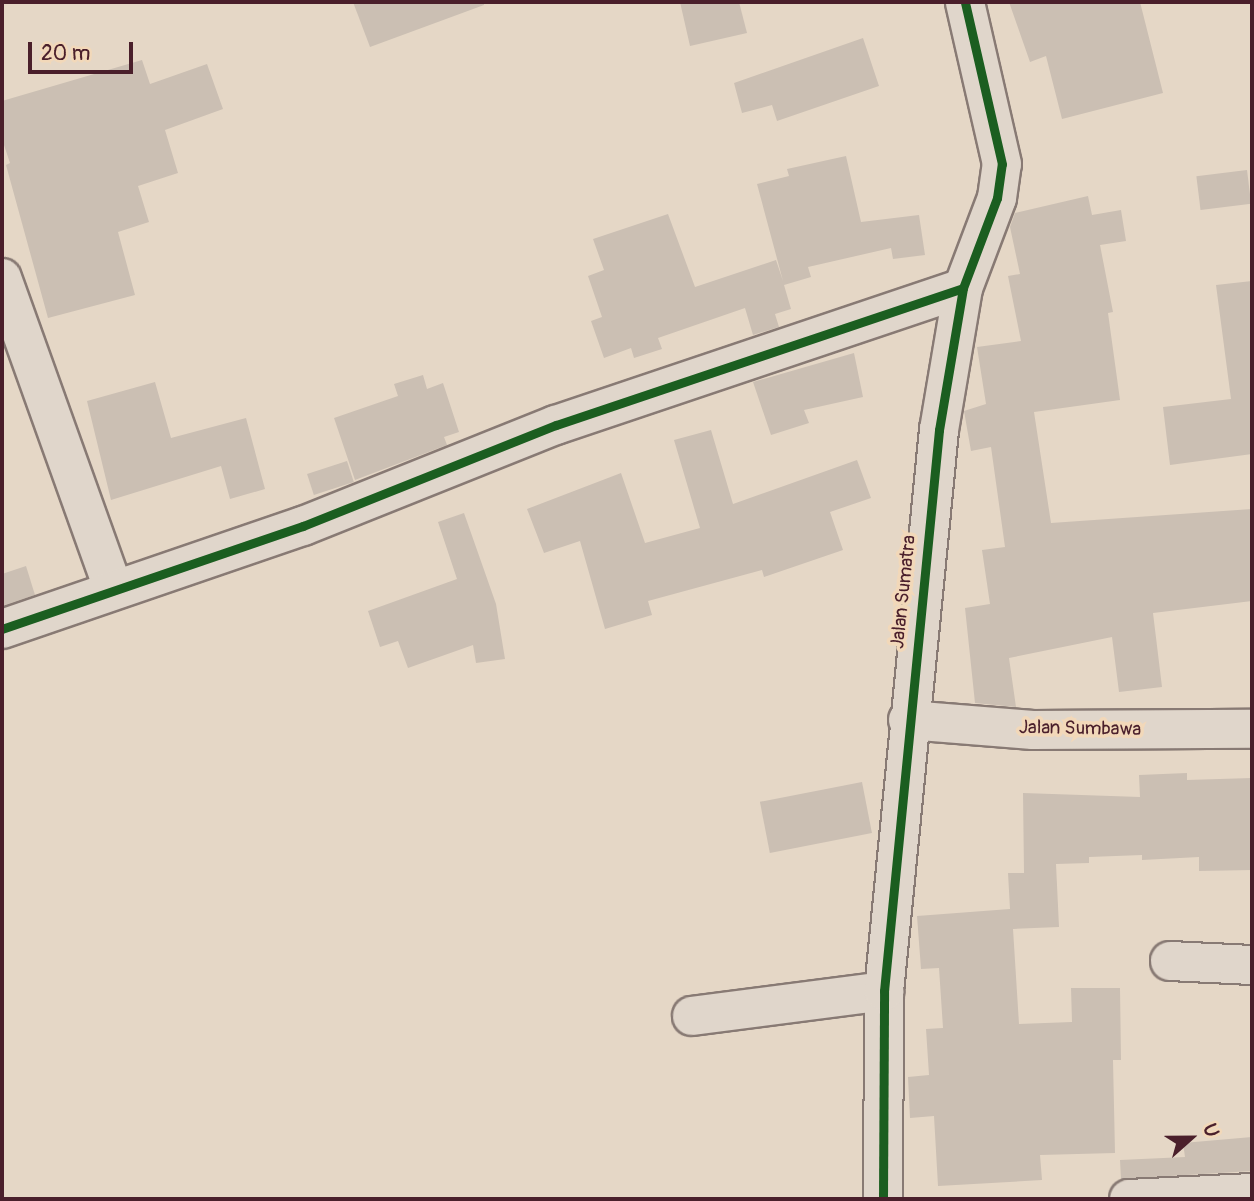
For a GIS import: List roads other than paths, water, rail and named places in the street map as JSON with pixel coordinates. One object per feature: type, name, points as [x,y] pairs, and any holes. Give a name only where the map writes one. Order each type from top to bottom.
[{"type":"street","name":"Jalan Sumatra","points":[[883,1199],[884,991],[908,720],[939,430],[963,288],[998,198],[1002,164],[965,2]]},
{"type":"street","points":[[2,278],[114,590]]},
{"type":"street","points":[[2,629],[303,526],[556,425],[963,288]]},
{"type":"street","name":"Jalan Sumbawa","points":[[908,720],[1033,730],[1252,729]]},
{"type":"street","points":[[1170,961],[1252,965]]},
{"type":"street","points":[[692,1016],[884,991]]},
{"type":"street","points":[[1129,1199],[1252,1193]]}]
